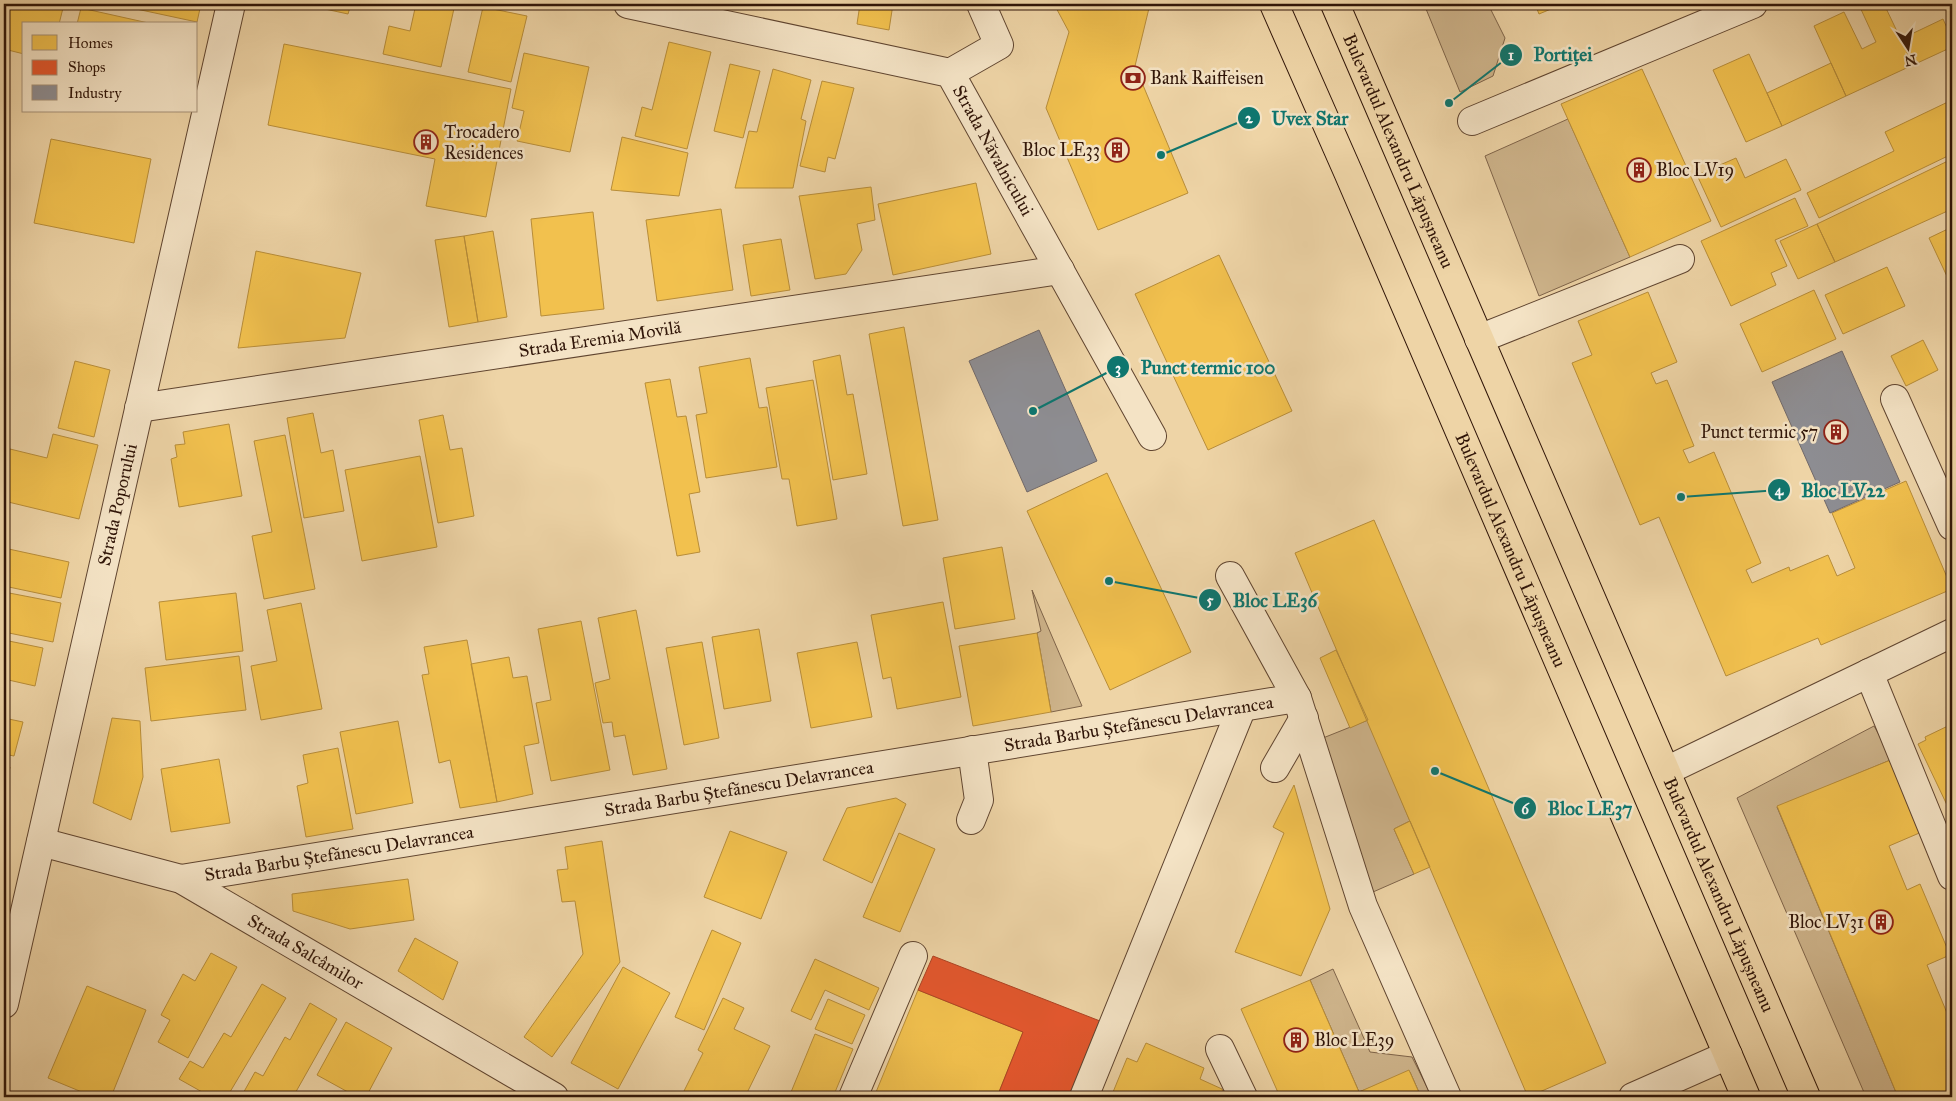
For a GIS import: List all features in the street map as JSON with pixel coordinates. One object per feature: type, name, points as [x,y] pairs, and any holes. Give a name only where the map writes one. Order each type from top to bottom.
[{"type":"main road","name":"Bulevardul Alexandru Lăpușneanu","points":[[1274,4],[1746,1097]]},
{"type":"main road","name":"Bulevardul Alexandru Lăpușneanu","points":[[1335,4],[1806,1097]]},
{"type":"street","name":"Strada Poporului","points":[[4,1004],[231,4]]},
{"type":"street","name":"Strada Năvalnicului","points":[[628,4],[950,73],[1152,436]]},
{"type":"street","points":[[950,73],[999,45],[981,4]]},
{"type":"street","points":[[1472,121],[1753,4]]},
{"type":"street","points":[[1480,339],[1680,258]]},
{"type":"street","name":"Strada Eremia Movilă","points":[[139,408],[1060,270]]},
{"type":"street","points":[[1895,399],[1952,526]]},
{"type":"street","points":[[1230,576],[1300,708],[1363,906],[1447,1097]]},
{"type":"street","points":[[1666,771],[1952,633]]},
{"type":"street","points":[[1869,673],[1952,876]]},
{"type":"street","points":[[1084,1097],[1242,707]]},
{"type":"street","name":"Strada Barbu Ștefănescu Delavrancea","points":[[181,879],[1242,707],[1300,708]]},
{"type":"street","points":[[1275,768],[1300,708]]},
{"type":"street","points":[[971,820],[979,800],[972,750]]},
{"type":"street","name":"Strada Salcâmilor","points":[[41,842],[181,879],[554,1097]]},
{"type":"street","points":[[853,1097],[913,956]]},
{"type":"street","points":[[1220,1049],[1243,1097]]},
{"type":"street","points":[[1633,1097],[1728,1055]]},
{"type":"shaded area","points":[[1424,4],[1488,4],[1505,38],[1493,76],[1460,92]]},
{"type":"shaded area","points":[[1568,119],[1630,257],[1539,296],[1485,156]]},
{"type":"shaded area","points":[[1032,590],[1082,706],[1051,712],[1037,633],[1041,631]]},
{"type":"shaded area","points":[[1368,720],[1410,821],[1394,829],[1414,874],[1373,892],[1323,738]]},
{"type":"shaded area","points":[[1874,726],[1893,759],[1777,807],[1898,1097],[1866,1097],[1737,798]]},
{"type":"shaded area","points":[[1333,969],[1370,1052],[1412,1057],[1432,1097],[1421,1097],[1410,1072],[1359,1092],[1310,980]]},
{"type":"building: Homes","points":[[4,4],[64,4],[60,22],[22,22],[22,54],[4,49]]},
{"type":"building: Homes","points":[[113,4],[201,4],[197,22]]},
{"type":"building: Homes","points":[[302,4],[351,4],[348,14]]},
{"type":"building: Homes","points":[[416,4],[455,4],[441,67],[383,54],[389,26],[410,31]]},
{"type":"building: Homes","points":[[860,4],[893,4],[889,30],[857,24]]},
{"type":"building: Homes","name":"Bloc LE33","points":[[1054,4],[1150,4],[1135,66],[1188,193],[1098,230],[1046,108],[1069,32]]},
{"type":"building: Homes","points":[[1535,4],[1563,4],[1539,14]]},
{"type":"building: Homes","points":[[1884,4],[1913,65],[1846,96],[1814,26],[1844,12],[1862,49],[1876,42],[1859,5]]},
{"type":"building: Homes","points":[[483,7],[527,16],[511,82],[468,72]]},
{"type":"building: Homes","points":[[81,8],[144,22],[78,22]]},
{"type":"building: Homes","points":[[1943,19],[1952,39],[1952,47],[1913,65],[1901,39]]},
{"type":"building: Homes","points":[[669,42],[711,52],[687,149],[635,136],[642,107],[652,110]]},
{"type":"building: Homes","name":"Trocadero Residences","points":[[284,44],[511,89],[486,217],[426,206],[435,159],[268,125]]},
{"type":"building: Homes","points":[[524,53],[589,67],[570,152],[517,141],[524,111],[512,108]]},
{"type":"building: Homes","points":[[1749,54],[1782,126],[1746,142],[1713,70]]},
{"type":"building: Homes","points":[[1831,63],[1846,96],[1782,126],[1767,93]]},
{"type":"building: Homes","points":[[730,64],[760,71],[743,138],[714,131]]},
{"type":"building: Homes","points":[[773,69],[811,80],[801,119],[806,121],[793,188],[735,188],[749,131],[757,132]]},
{"type":"building: Homes","name":"Bloc LV19","points":[[1642,69],[1711,221],[1630,257],[1561,104]]},
{"type":"building: Homes","points":[[822,81],[854,88],[835,159],[828,157],[825,172],[800,166]]},
{"type":"building: Homes","points":[[1952,100],[1952,154],[1819,218],[1807,193],[1894,151],[1885,132]]},
{"type":"building: Homes","points":[[622,137],[688,153],[679,196],[611,190]]},
{"type":"building: Homes","points":[[51,139],[151,159],[134,243],[34,223]]},
{"type":"building: Homes","points":[[1736,158],[1745,178],[1786,159],[1801,190],[1721,227],[1697,175]]},
{"type":"building: Homes","points":[[1952,159],[1952,209],[1835,262],[1817,224]]},
{"type":"building: Homes","points":[[976,183],[991,254],[893,275],[878,204]]},
{"type":"building: Homes","points":[[871,187],[875,220],[857,224],[862,250],[846,274],[815,279],[799,196]]},
{"type":"building: Homes","points":[[1795,198],[1808,226],[1775,240],[1787,266],[1771,273],[1776,285],[1731,306],[1701,241]]},
{"type":"building: Homes","points":[[721,209],[733,290],[657,301],[646,220]]},
{"type":"building: Homes","points":[[593,212],[604,309],[541,316],[531,219]]},
{"type":"building: Homes","points":[[1817,224],[1835,262],[1798,279],[1780,241]]},
{"type":"building: Homes","points":[[1952,227],[1952,287],[1929,238]]},
{"type":"building: Homes","points":[[493,231],[507,317],[478,322],[464,236]]},
{"type":"building: Homes","points":[[464,236],[478,322],[449,327],[435,240]]},
{"type":"building: Homes","points":[[781,239],[790,290],[751,296],[743,245]]},
{"type":"building: Homes","points":[[256,251],[361,273],[345,338],[238,348]]},
{"type":"building: Homes","points":[[1219,255],[1292,411],[1208,450],[1135,294]]},
{"type":"building: Homes","points":[[1887,267],[1905,306],[1843,334],[1825,295]]},
{"type":"building: Homes","points":[[1814,290],[1836,339],[1762,372],[1740,324]]},
{"type":"building: Homes","points":[[1648,292],[1677,362],[1651,373],[1656,384],[1667,380],[1694,446],[1683,450],[1689,463],[1714,452],[1761,563],[1746,570],[1752,583],[1789,567],[1790,571],[1828,555],[1837,576],[1855,568],[1832,513],[1906,481],[1952,589],[1821,645],[1818,638],[1726,676],[1659,517],[1640,525],[1572,363],[1592,355],[1578,321]]},
{"type":"building: Homes","points":[[904,327],[938,520],[903,526],[869,334]]},
{"type":"building: Homes","points":[[1923,340],[1938,370],[1906,386],[1891,356]]},
{"type":"building: Homes","points":[[840,355],[847,395],[853,394],[867,474],[833,480],[813,361]]},
{"type":"building: Homes","points":[[750,358],[759,408],[767,407],[777,467],[706,478],[696,415],[707,413],[699,367]]},
{"type":"building: Homes","points":[[75,361],[110,370],[94,437],[58,428]]},
{"type":"building: Homes","points":[[670,379],[677,417],[686,416],[700,492],[689,494],[700,552],[677,556],[645,383]]},
{"type":"building: Homes","points":[[813,380],[837,519],[797,526],[789,479],[782,479],[766,388]]},
{"type":"building: Homes","points":[[313,413],[321,453],[333,450],[344,511],[304,518],[287,418]]},
{"type":"building: Homes","points":[[443,415],[450,450],[462,448],[474,516],[438,523],[419,420]]},
{"type":"building: Homes","points":[[229,424],[242,496],[179,507],[171,459],[177,457],[175,445],[185,444],[183,432]]},
{"type":"building: Homes","points":[[53,434],[98,445],[79,519],[4,501],[4,469],[10,449],[47,458]]},
{"type":"building: Homes","points":[[285,435],[315,589],[264,599],[252,536],[272,532],[254,441]]},
{"type":"building: Homes","points":[[420,456],[437,547],[362,561],[345,470]]},
{"type":"building: Homes","points":[[1107,473],[1191,652],[1110,690],[1027,511]]},
{"type":"building: Homes","points":[[1374,520],[1606,1063],[1528,1097],[1295,553]]},
{"type":"building: Homes","points":[[1002,547],[1015,619],[955,629],[943,558]]},
{"type":"building: Homes","points":[[4,548],[69,562],[61,598],[4,586]]},
{"type":"building: Homes","points":[[4,592],[61,603],[53,642],[4,632]]},
{"type":"building: Homes","points":[[236,593],[243,651],[166,660],[159,602]]},
{"type":"building: Homes","points":[[943,602],[961,697],[897,709],[891,677],[883,679],[871,615]]},
{"type":"building: Homes","points":[[301,603],[322,709],[261,720],[251,666],[277,661],[267,610]]},
{"type":"building: Homes","points":[[636,610],[667,769],[633,775],[625,735],[614,737],[612,722],[603,723],[595,683],[610,679],[598,618]]},
{"type":"building: Homes","points":[[581,621],[610,770],[551,781],[536,703],[551,700],[538,629]]},
{"type":"building: Homes","points":[[759,629],[771,701],[724,709],[712,637]]},
{"type":"building: Homes","points":[[1037,633],[1051,712],[973,726],[959,646]]},
{"type":"building: Homes","points":[[4,640],[43,648],[35,686],[4,679]]},
{"type":"building: Homes","points":[[467,640],[497,802],[460,808],[450,760],[439,763],[422,675],[429,674],[424,647]]},
{"type":"building: Homes","points":[[702,642],[719,738],[684,745],[666,648]]},
{"type":"building: Homes","points":[[857,642],[872,717],[811,728],[797,653]]},
{"type":"building: Homes","points":[[1336,650],[1368,720],[1350,728],[1320,658]]},
{"type":"building: Homes","points":[[239,656],[246,710],[151,721],[145,668]]},
{"type":"building: Homes","points":[[509,657],[513,678],[527,676],[539,743],[524,746],[533,794],[497,802],[471,664]]},
{"type":"building: Homes","points":[[4,718],[23,722],[14,756],[4,754]]},
{"type":"building: Homes","points":[[112,718],[140,721],[143,777],[131,820],[93,803]]},
{"type":"building: Homes","points":[[398,721],[413,803],[356,814],[340,732]]},
{"type":"building: Homes","points":[[1952,724],[1952,802],[1947,805],[1918,744],[1926,740],[1925,737]]},
{"type":"building: Homes","points":[[338,748],[353,829],[306,837],[297,786],[308,783],[303,755]]},
{"type":"building: Homes","points":[[219,759],[230,823],[171,832],[161,769]]},
{"type":"building: Homes","name":"Bloc LV31","points":[[1893,759],[1924,831],[1889,846],[1907,890],[1920,884],[1950,955],[1927,965],[1952,1025],[1952,1097],[1898,1097],[1777,806]]},
{"type":"building: Homes","points":[[4,766],[10,767],[4,793]]},
{"type":"building: Homes","points":[[1294,785],[1330,909],[1301,976],[1235,952],[1284,833],[1273,827]]},
{"type":"building: Homes","points":[[896,798],[906,804],[872,883],[823,860],[847,808]]},
{"type":"building: Homes","points":[[1410,821],[1430,867],[1414,874],[1394,829]]},
{"type":"building: Homes","points":[[730,831],[787,852],[761,919],[704,897]]},
{"type":"building: Homes","points":[[899,833],[935,849],[900,932],[863,917]]},
{"type":"building: Homes","points":[[602,841],[620,962],[552,1057],[524,1037],[583,954],[575,901],[562,902],[557,870],[568,869],[565,847]]},
{"type":"building: Homes","points":[[408,879],[414,920],[350,929],[293,911],[292,894]]},
{"type":"building: Homes","points":[[712,930],[741,943],[704,1030],[675,1017]]},
{"type":"building: Homes","points":[[415,938],[458,962],[443,1000],[398,971]]},
{"type":"building: Homes","points":[[211,953],[237,967],[188,1058],[158,1042],[170,1020],[161,1015],[183,974],[195,981]]},
{"type":"building: Homes","points":[[815,959],[879,988],[869,1010],[825,990],[811,1020],[791,1011]]},
{"type":"building: Homes","points":[[623,967],[670,993],[618,1089],[571,1063]]},
{"type":"building: Homes","name":"Bloc LE39","points":[[1310,980],[1359,1092],[1409,1070],[1421,1097],[1280,1097],[1241,1009]]},
{"type":"building: Homes","points":[[262,984],[286,998],[227,1097],[211,1097],[179,1079],[190,1061],[203,1068],[224,1033],[231,1037]]},
{"type":"building: Homes","points":[[87,986],[146,1010],[111,1097],[94,1097],[48,1078]]},
{"type":"building: Homes","points":[[918,990],[1023,1032],[997,1097],[874,1097]]},
{"type":"building: Homes","points":[[723,998],[744,1008],[734,1029],[770,1046],[745,1097],[681,1097],[703,1053],[698,1050]]},
{"type":"building: Homes","points":[[828,999],[865,1015],[852,1044],[815,1029]]},
{"type":"building: Homes","points":[[310,1003],[337,1019],[293,1097],[241,1097],[255,1072],[263,1076],[285,1037],[290,1040]]},
{"type":"building: Homes","points":[[346,1022],[392,1048],[366,1097],[357,1097],[317,1075]]},
{"type":"building: Homes","points":[[815,1034],[853,1049],[833,1097],[789,1097]]},
{"type":"building: Homes","points":[[1146,1043],[1204,1068],[1200,1079],[1222,1089],[1225,1097],[1111,1097],[1127,1058],[1137,1062]]},
{"type":"building: Homes","points":[[768,1091],[784,1097],[766,1097]]},
{"type":"building: Shops","points":[[933,956],[1100,1021],[1070,1097],[997,1097],[1023,1032],[918,990]]},
{"type":"building: Industry","points":[[1039,330],[1097,461],[1027,492],[969,361]]},
{"type":"building: Industry","name":"Punct termic 57","points":[[1842,351],[1900,482],[1830,513],[1772,382]]},
{"type":"place","name":"Bank Raiffeisen","points":[[1133,78]]},
{"type":"place","name":"Portiței","points":[[1449,103]]},
{"type":"place","name":"Trocadero Residences","points":[[426,142]]},
{"type":"place","name":"Bloc LE33","points":[[1117,150]]},
{"type":"place","name":"Uvex Star","points":[[1161,155]]},
{"type":"place","name":"Bloc LV19","points":[[1639,170]]},
{"type":"place","name":"Punct termic 100","points":[[1033,411]]},
{"type":"place","name":"Punct termic 57","points":[[1836,432]]},
{"type":"place","name":"Bloc LV22","points":[[1681,497]]},
{"type":"place","name":"Bloc LE36","points":[[1109,581]]},
{"type":"place","name":"Bloc LE37","points":[[1435,771]]},
{"type":"place","name":"Bloc LV31","points":[[1881,922]]},
{"type":"place","name":"Bloc LE39","points":[[1296,1040]]}]
